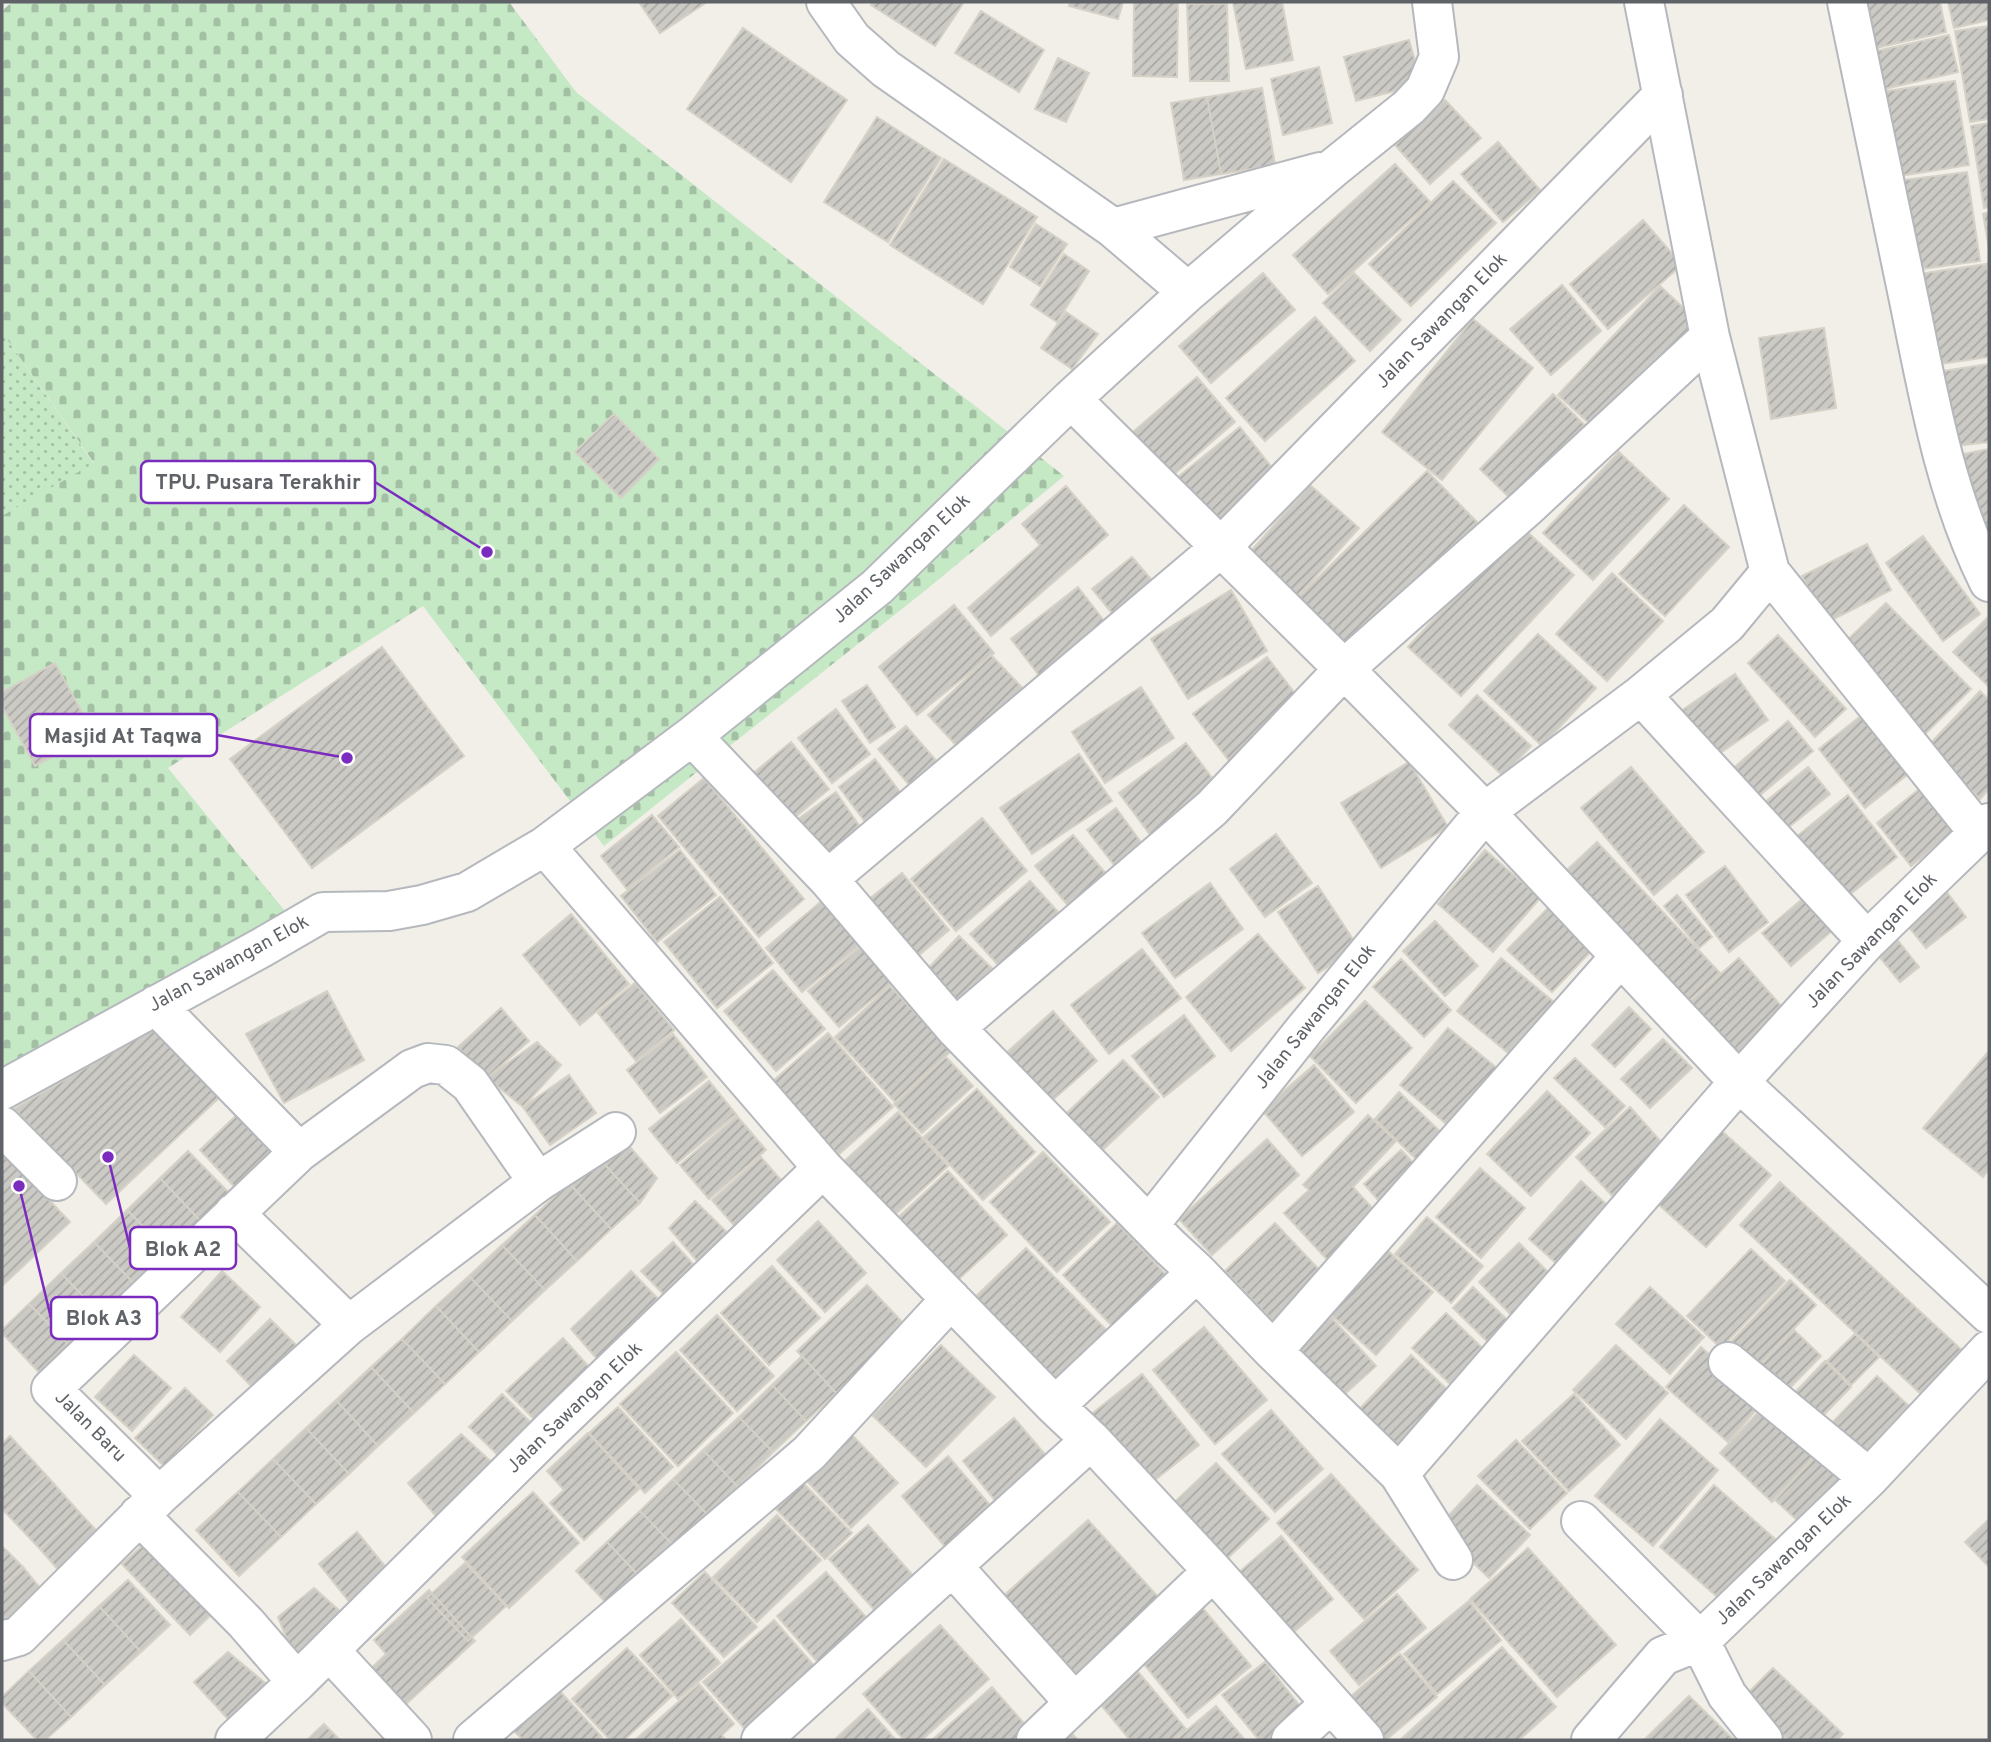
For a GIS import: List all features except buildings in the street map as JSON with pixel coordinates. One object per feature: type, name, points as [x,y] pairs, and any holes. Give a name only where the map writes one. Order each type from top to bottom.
[{"type":"street","points":[[826,2],[852,38],[886,69],[1113,228],[1188,292]]},
{"type":"street","name":"Jalan Sawangan Elok","points":[[2,1090],[323,912],[389,911],[467,892],[545,846],[692,737],[877,587],[1071,398],[1188,292],[1409,107],[1425,90],[1439,57],[1432,2]]},
{"type":"street","name":"Jalan Sawangan Elok","points":[[1399,1474],[1739,1082],[1867,941],[1984,828],[1770,572],[1710,337],[1644,2]]},
{"type":"street","points":[[1847,2],[1944,462],[1975,552],[1989,582]]},
{"type":"street","name":"Jalan Sawangan Elok","points":[[828,879],[1220,548],[1663,95]]},
{"type":"street","name":"Jalan Sawangan Elok","points":[[1113,228],[1332,169]]},
{"type":"street","points":[[955,1028],[1212,808],[1344,669],[1527,507],[1710,337]]},
{"type":"street","points":[[1071,398],[1485,812],[1739,1082],[1989,1314]]},
{"type":"street","name":"Jalan Sawangan Elok","points":[[1149,1225],[1305,1029],[1485,812],[1641,695],[1727,624],[1770,572]]},
{"type":"street","points":[[1641,695],[1867,941]]},
{"type":"street","points":[[692,737],[828,879],[955,1028],[1273,1351],[1399,1474],[1452,1560]]},
{"type":"street","points":[[545,846],[823,1168],[1091,1440],[1364,1740]]},
{"type":"street","points":[[1273,1351],[1620,957]]},
{"type":"street","points":[[156,1005],[299,1153]]},
{"type":"street","name":"Jalan Baru","points":[[297,1682],[51,1389],[299,1153],[412,1069],[428,1063],[446,1065],[470,1084],[538,1182]]},
{"type":"street","points":[[2,1126],[57,1181]]},
{"type":"street","points":[[2,1641],[19,1636],[149,1505],[349,1325],[538,1182],[617,1132]]},
{"type":"street","name":"Jalan Sawangan Elok","points":[[235,1740],[823,1168]]},
{"type":"street","points":[[234,1213],[349,1325]]},
{"type":"street","points":[[1055,1406],[1197,1272]]},
{"type":"street","points":[[473,1740],[809,1453],[951,1299]]},
{"type":"street","name":"Jalan Sawangan Elok","points":[[1591,1740],[1663,1656],[1700,1641],[1869,1478],[1989,1350]]},
{"type":"street","name":"Jalan Sawangan Elok","points":[[1728,1362],[1869,1478]]},
{"type":"street","points":[[761,1740],[1091,1440]]},
{"type":"street","name":"Jalan Sawangan Elok","points":[[1581,1521],[1700,1641],[1727,1695],[1763,1740]]},
{"type":"street","points":[[953,1567],[1075,1703]]},
{"type":"street","points":[[1036,1740],[1213,1571]]},
{"type":"street","points":[[329,1650],[412,1740]]},
{"type":"street","points":[[1292,1740],[1331,1703]]},
{"type":"green space","points":[[12,2],[509,2],[576,92],[1064,476],[927,589],[604,846],[423,606],[168,768],[289,916],[2,1075],[2,516],[94,463],[2,332],[2,11]]},
{"type":"green space","points":[[2,332],[94,464],[2,516]]},
{"type":"place","name":"TPU. Pusara Terakhir","points":[[487,552]]},
{"type":"place","name":"Masjid At Taqwa","points":[[347,758]]},
{"type":"place","name":"Blok A2","points":[[108,1157]]},
{"type":"place","name":"Blok A3","points":[[19,1186]]}]
